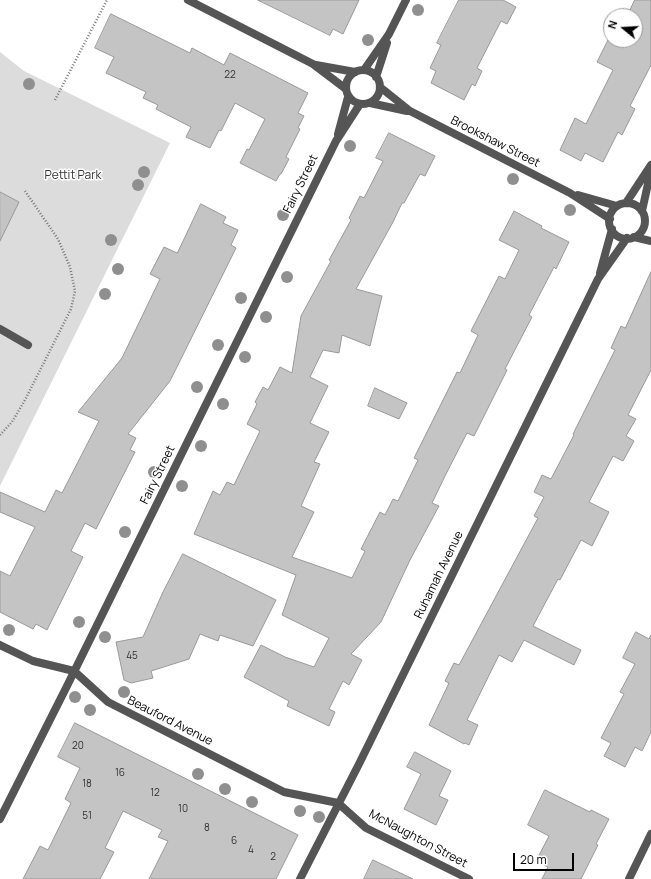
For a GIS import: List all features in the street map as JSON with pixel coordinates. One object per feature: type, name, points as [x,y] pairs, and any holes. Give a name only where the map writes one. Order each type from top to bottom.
[{"type":"street","points":[[188,0],[313,64],[347,93],[355,103],[370,103],[377,96],[380,87],[379,82],[369,71],[364,70],[355,72],[313,64]]},
{"type":"street","points":[[364,70],[389,34],[406,0]]},
{"type":"street","points":[[376,77],[389,34]]},
{"type":"street","points":[[347,93],[348,79],[355,72]]},
{"type":"street","name":"Brookshaw Street","points":[[380,87],[410,111],[570,193],[610,219]]},
{"type":"street","name":"Fairy Street","points":[[336,141],[347,93]]},
{"type":"street","name":"Brookshaw Street","points":[[370,103],[410,111]]},
{"type":"street","name":"Fairy Street","points":[[0,819],[336,141],[360,104]]},
{"type":"street","points":[[626,203],[651,165]]},
{"type":"street","points":[[630,238],[642,231],[648,224],[642,210],[651,170]]},
{"type":"street","name":"Brookshaw Street","points":[[570,193],[617,206]]},
{"type":"street","points":[[642,210],[637,206],[626,203],[617,206],[613,210],[610,219],[612,229],[615,234],[651,241]]},
{"type":"street","name":"Ruhamah Avenue","points":[[300,879],[359,764],[598,279],[612,229]]},
{"type":"street","name":"Ruhamah Avenue","points":[[598,279],[630,238]]},
{"type":"street","points":[[0,330],[28,344]]},
{"type":"street","name":"Beauford Avenue","points":[[0,645],[33,661],[74,672],[108,702],[284,792],[338,803]]},
{"type":"street","name":"McNaughton Street","points":[[338,803],[366,828],[469,879]]},
{"type":"street","points":[[629,878],[651,834]]},
{"type":"path","points":[[55,100],[107,0]]},
{"type":"path","points":[[0,436],[12,422],[25,400],[71,309],[75,291],[70,267],[58,240],[25,191]]},
{"type":"green space","name":"Pettit Park","points":[[0,52],[24,71],[170,143],[0,486]]},
{"type":"building","points":[[258,0],[359,0],[343,34],[333,29],[330,35]]},
{"type":"building","points":[[459,0],[503,0],[516,7],[507,24],[501,21],[477,68],[482,71],[475,86],[472,84],[464,100],[431,83],[436,71],[430,68],[441,45],[437,43]]},
{"type":"building","points":[[635,0],[651,0],[651,65],[630,106],[635,109],[622,135],[618,132],[603,162],[585,153],[581,161],[560,150],[575,118],[586,124],[613,70],[597,62],[604,48],[643,48],[643,8],[631,8]]},
{"type":"building","points":[[111,14],[190,53],[192,48],[224,65],[230,53],[308,93],[298,113],[304,116],[298,128],[300,129],[286,157],[289,159],[276,181],[240,163],[247,149],[249,150],[265,119],[235,103],[221,131],[219,130],[210,148],[186,137],[191,127],[156,109],[158,105],[143,98],[146,92],[106,73],[114,57],[95,48]]},
{"type":"building","points":[[389,133],[435,156],[425,176],[420,174],[404,203],[402,203],[356,289],[382,296],[370,346],[342,335],[339,353],[323,350],[310,377],[328,386],[310,423],[329,432],[314,462],[320,464],[301,506],[314,512],[292,557],[352,578],[365,551],[361,549],[380,512],[385,515],[393,499],[398,501],[418,460],[414,458],[457,372],[460,373],[478,335],[471,331],[499,276],[505,279],[519,250],[499,240],[514,211],[542,226],[541,228],[569,242],[556,269],[554,267],[529,315],[532,317],[505,369],[507,370],[474,436],[467,433],[446,474],[432,503],[439,506],[410,560],[381,622],[351,654],[362,660],[349,685],[343,681],[329,709],[335,712],[329,726],[287,706],[289,701],[244,677],[261,645],[285,657],[314,667],[329,638],[282,615],[296,575],[194,534],[213,491],[220,495],[227,482],[234,485],[260,431],[247,424],[257,404],[255,402],[263,387],[268,390],[280,367],[292,373],[301,316],[331,261],[329,260],[351,220],[349,218],[360,196],[364,198],[383,161],[376,158]]},
{"type":"building","points":[[0,192],[19,202],[0,241]]},
{"type":"building","points":[[201,204],[226,217],[223,223],[238,230],[231,245],[236,248],[170,381],[128,434],[136,438],[130,450],[135,452],[96,529],[85,523],[71,551],[83,557],[47,630],[36,624],[33,629],[0,612],[0,571],[10,576],[35,527],[0,512],[0,492],[45,512],[56,490],[62,493],[99,421],[78,412],[122,358],[160,279],[150,274],[164,247],[177,253]]},
{"type":"building","points":[[651,272],[651,370],[628,415],[636,419],[626,436],[634,441],[623,461],[613,456],[589,502],[609,512],[592,546],[581,540],[533,626],[581,650],[574,665],[524,640],[512,662],[499,655],[467,720],[478,725],[469,745],[464,744],[429,725],[449,683],[445,681],[454,663],[459,665],[538,518],[534,516],[544,497],[534,492],[542,475],[551,479],[615,350],[611,348],[621,326],[625,328]]},
{"type":"building","points":[[375,388],[407,403],[399,419],[368,406]]},
{"type":"building","points":[[183,554],[276,600],[253,646],[220,635],[218,641],[200,634],[189,659],[151,671],[153,678],[131,683],[124,680],[116,642],[143,637],[163,592]]},
{"type":"building","points":[[636,632],[649,639],[651,635],[651,732],[642,751],[635,747],[625,767],[604,756],[611,743],[601,738],[624,694],[620,692],[635,664],[623,658]]},
{"type":"building","points":[[75,723],[298,835],[276,879],[149,879],[168,841],[158,837],[162,830],[123,811],[105,848],[114,852],[100,879],[23,879],[40,846],[48,850],[71,803],[65,799],[80,768],[58,757]]},
{"type":"building","points":[[415,752],[451,771],[439,796],[448,800],[436,825],[404,809],[421,774],[407,767]]},
{"type":"building","points":[[545,790],[590,812],[591,810],[609,819],[596,844],[598,845],[581,879],[542,879],[548,867],[536,861],[549,836],[528,825]]},
{"type":"building","points":[[373,860],[413,879],[364,879]]}]
